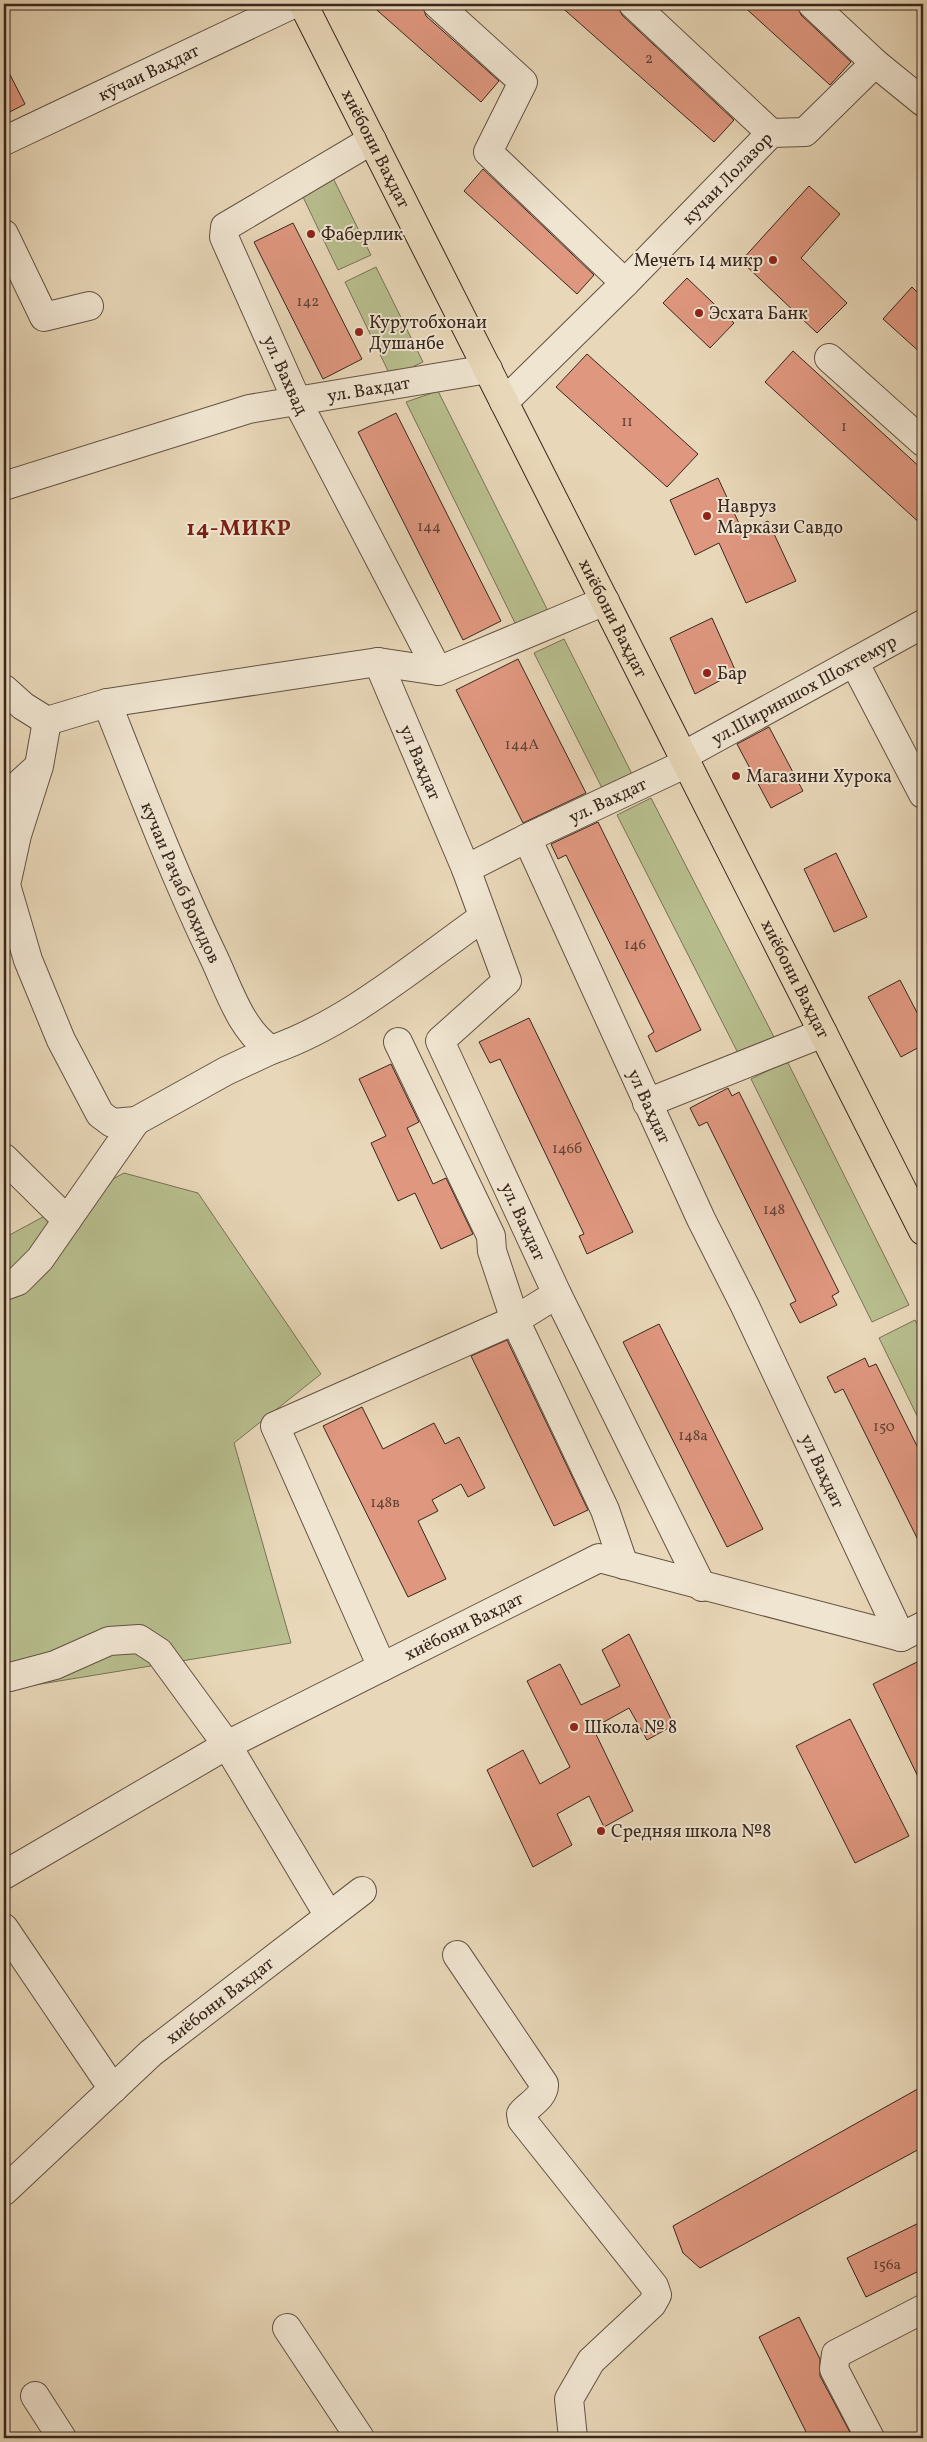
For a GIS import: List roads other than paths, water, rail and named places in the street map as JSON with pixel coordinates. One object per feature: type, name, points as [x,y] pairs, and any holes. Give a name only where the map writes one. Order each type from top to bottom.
[{"type":"main road","name":"хиёбони Ваҳдат","points":[[303,4],[923,1231]]},
{"type":"street","name":"кӯчаи Ваҳдат","points":[[4,142],[293,4]]},
{"type":"street","points":[[437,4],[523,82],[488,152],[629,279]]},
{"type":"street","points":[[633,4],[771,133]]},
{"type":"street","points":[[812,4],[875,63],[923,102]]},
{"type":"street","name":"кучаи Лолазор","points":[[504,402],[629,279],[771,133],[805,132],[875,63]]},
{"type":"street","name":"ул. Вахвад","points":[[372,140],[224,230],[224,237],[297,401],[438,670]]},
{"type":"street","points":[[4,234],[44,318],[89,306]]},
{"type":"street","points":[[829,358],[923,442]]},
{"type":"street","name":"ул. Вахдат","points":[[4,486],[249,409],[488,370]]},
{"type":"street","points":[[4,689],[23,706],[47,721],[108,703],[378,662],[438,670],[605,601]]},
{"type":"street","name":"ул.Шириншох Шохтемур","points":[[685,759],[923,624]]},
{"type":"street","name":"ул Ваҳдат","points":[[378,662],[466,869]]},
{"type":"street","points":[[854,662],[923,794]]},
{"type":"street","name":"кучаи Раҷаб Воҳидов","points":[[108,703],[193,915],[240,1013],[257,1040],[272,1050]]},
{"type":"street","points":[[47,721],[39,766],[17,835],[6,885],[28,960],[62,1040],[90,1096],[100,1114],[112,1123],[136,1122]]},
{"type":"street","name":"ул. Вахдат","points":[[527,838],[685,759]]},
{"type":"street","points":[[4,798],[39,766]]},
{"type":"street","points":[[466,869],[527,838]]},
{"type":"street","name":"ул Ваҳдат","points":[[527,838],[701,1219],[912,1631]]},
{"type":"street","name":"ул. Вахдат","points":[[466,869],[482,918],[507,981],[440,1041],[557,1294],[702,1586]]},
{"type":"street","points":[[4,1286],[18,1281],[40,1259],[136,1122],[226,1071],[333,1023],[482,918]]},
{"type":"street","points":[[647,1103],[823,1033]]},
{"type":"street","points":[[398,1042],[491,1236],[492,1251],[515,1320],[605,1510],[624,1565]]},
{"type":"street","points":[[4,1158],[67,1220]]},
{"type":"street","points":[[382,1667],[274,1426],[515,1320],[557,1294]]},
{"type":"street","name":"хиёбони Вахдат","points":[[4,1875],[227,1745],[599,1558],[702,1586],[912,1631]]},
{"type":"street","points":[[10,1677],[55,1665],[109,1641],[139,1638],[159,1652],[227,1745],[329,1916]]},
{"type":"street","name":"хиёбони Вахдат","points":[[4,2191],[151,2053],[362,1890]]},
{"type":"street","points":[[4,1928],[113,2089]]},
{"type":"street","points":[[457,1955],[544,2084],[545,2089],[542,2094],[521,2114],[522,2120],[654,2286],[657,2295],[652,2304],[591,2361],[569,2399],[573,2438]]},
{"type":"street","points":[[870,2438],[834,2369],[836,2354],[923,2309]]},
{"type":"street","points":[[287,2328],[360,2438]]},
{"type":"street","points":[[35,2396],[62,2438]]},
{"type":"place","name":"Фаберлик","points":[[311,234]]},
{"type":"place","name":"Мечеть 14 микр","points":[[773,260]]},
{"type":"place","name":"Эсхата Банк","points":[[699,313]]},
{"type":"place","name":"Курутобхонаи Душанбе","points":[[359,332]]},
{"type":"place","name":"Навруз Маркази Савдо","points":[[707,516]]},
{"type":"place","name":"Бар","points":[[707,673]]},
{"type":"place","name":"Магазини Хурока","points":[[736,776]]},
{"type":"place","name":"Школа № 8","points":[[574,1727]]},
{"type":"place","name":"Средняя школа №8","points":[[601,1831]]},
{"type":"district","name":"14-МИКР","points":[[239,527]]}]
